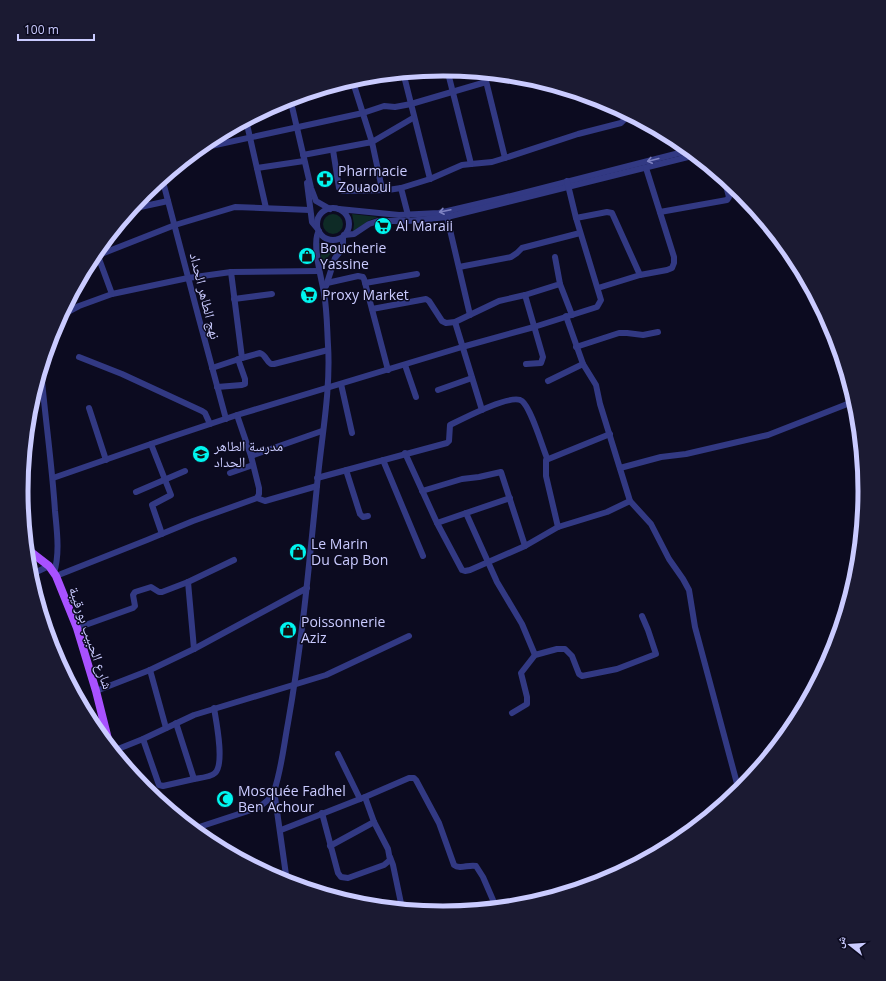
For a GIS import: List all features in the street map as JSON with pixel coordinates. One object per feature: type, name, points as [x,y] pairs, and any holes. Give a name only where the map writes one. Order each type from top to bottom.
[{"type":"main road","points":[[34,555],[53,572]]},
{"type":"main road","name":"شارع الحبيب بورقيبة","points":[[53,572],[77,628],[96,691],[106,733]]},
{"type":"street","points":[[449,76],[471,164]]},
{"type":"street","points":[[404,77],[430,179]]},
{"type":"street","points":[[485,78],[505,158]]},
{"type":"street","points":[[211,145],[363,113],[384,106],[395,107],[411,104],[486,82]]},
{"type":"street","points":[[354,85],[372,142],[382,189]]},
{"type":"street","points":[[291,104],[311,188],[315,199],[318,203],[330,209],[408,215],[446,211],[559,187]]},
{"type":"street","points":[[257,168],[372,142],[413,118]]},
{"type":"street","points":[[333,150],[340,190],[388,190],[401,188],[430,179],[462,165],[492,162],[578,134],[621,123],[626,118]]},
{"type":"street","points":[[247,125],[266,208]]},
{"type":"street","points":[[307,172],[307,188],[312,222],[328,239],[336,240],[344,236],[354,234],[369,224],[378,221],[408,221],[447,218],[684,152]]},
{"type":"street","points":[[567,184],[646,168],[690,157]]},
{"type":"street","points":[[598,288],[640,275],[666,270],[672,268],[674,263],[674,257],[646,168]]},
{"type":"street","name":"نهج الطاهر الحداد","points":[[163,184],[226,419]]},
{"type":"street","points":[[53,478],[238,415],[462,347],[534,328],[597,307],[601,300],[580,233],[567,184]]},
{"type":"street","points":[[401,188],[408,215]]},
{"type":"street","points":[[660,212],[727,200],[729,197],[726,188]]},
{"type":"street","points":[[141,207],[168,201]]},
{"type":"street","points":[[103,254],[175,226],[235,207],[310,210]]},
{"type":"street","points":[[286,875],[281,830],[274,790],[295,684],[307,588],[327,388],[328,350],[324,294],[319,271],[316,235],[320,215],[326,210],[330,209]]},
{"type":"street","points":[[324,294],[335,258],[342,248],[344,236],[349,226],[349,221],[344,212],[339,210]]},
{"type":"street","points":[[576,218],[607,212],[612,213],[640,275]]},
{"type":"street","points":[[447,218],[470,315]]},
{"type":"street","points":[[459,267],[511,256],[522,248],[580,233]]},
{"type":"street","points":[[555,257],[560,284],[576,347],[583,364],[596,386],[630,501],[651,524],[672,564],[684,579],[689,590],[695,628],[737,783]]},
{"type":"street","points":[[97,262],[112,294]]},
{"type":"street","points":[[69,311],[112,294],[188,278],[231,272],[319,271]]},
{"type":"street","points":[[217,387],[242,386],[245,384],[240,359],[231,272]]},
{"type":"street","points":[[365,283],[417,274]]},
{"type":"street","points":[[327,283],[358,276],[363,277],[388,370]]},
{"type":"street","points":[[372,309],[426,299],[429,301],[442,321],[446,323],[455,322],[499,302],[560,284]]},
{"type":"street","points":[[234,299],[272,294]]},
{"type":"street","points":[[525,295],[543,357],[543,361],[541,363],[526,364]]},
{"type":"street","points":[[455,322],[482,410]]},
{"type":"street","points":[[576,347],[619,333],[643,335],[658,332]]},
{"type":"street","points":[[212,368],[260,353],[263,354],[271,364],[274,364],[328,350]]},
{"type":"street","points":[[79,357],[122,374],[202,411],[205,413],[210,424]]},
{"type":"street","points":[[548,381],[583,364]]},
{"type":"street","points":[[405,365],[416,397]]},
{"type":"street","points":[[438,390],[472,378]]},
{"type":"street","points":[[42,382],[53,478],[58,550],[57,564],[53,572]]},
{"type":"street","points":[[341,384],[352,433]]},
{"type":"street","points":[[317,478],[448,442],[450,425],[482,410],[511,400],[520,400],[524,402],[532,419],[547,458],[545,461],[546,476],[558,528]]},
{"type":"street","points":[[620,468],[661,457],[686,454],[768,435],[849,404]]},
{"type":"street","points":[[89,408],[106,460]]},
{"type":"street","points":[[238,415],[251,456],[259,492],[257,498]]},
{"type":"street","points":[[251,456],[322,432]]},
{"type":"street","points":[[547,458],[610,434]]},
{"type":"street","points":[[151,444],[171,495],[152,505],[162,534]]},
{"type":"street","points":[[405,453],[437,523],[463,571],[470,570],[525,546],[558,528],[607,512],[630,501]]},
{"type":"street","points":[[384,460],[423,556]]},
{"type":"street","points":[[230,473],[253,465]]},
{"type":"street","points":[[346,470],[360,514],[363,517],[368,516]]},
{"type":"street","points":[[136,492],[185,471]]},
{"type":"street","points":[[422,491],[458,480],[479,478],[501,472],[525,546]]},
{"type":"street","points":[[37,574],[53,572],[162,534],[257,498],[265,501],[316,486]]},
{"type":"street","points":[[437,523],[510,498]]},
{"type":"street","points":[[466,513],[497,582],[522,624],[535,655]]},
{"type":"street","points":[[77,628],[134,607],[133,595],[135,592],[151,587],[160,592],[188,582],[234,560]]},
{"type":"street","points":[[188,582],[194,649]]},
{"type":"street","points":[[96,691],[150,670],[194,649],[307,588]]},
{"type":"street","points":[[512,713],[527,704],[527,696],[521,673],[535,655],[557,649],[565,649],[572,656],[579,674],[582,676],[617,669],[656,654],[642,616]]},
{"type":"street","points":[[119,749],[214,708],[333,673],[354,661],[409,636]]},
{"type":"street","points":[[150,670],[166,728]]},
{"type":"street","points":[[143,739],[159,785],[163,786],[213,775],[219,767],[219,738],[214,708]]},
{"type":"street","points":[[176,723],[194,779]]},
{"type":"street","points":[[338,754],[388,849],[394,865],[401,903]]},
{"type":"street","points":[[281,830],[409,778],[415,779],[439,823],[454,865],[456,867],[476,866],[483,877],[494,902]]},
{"type":"street","points":[[199,827],[257,808],[266,802],[274,790]]},
{"type":"street","points":[[322,813],[330,846],[340,875],[346,879],[384,865],[388,862],[390,857]]},
{"type":"street","points":[[330,846],[374,822]]},
{"type":"green space","points":[[333,214],[340,217],[343,224],[340,231],[333,234],[326,231],[323,224],[326,217]]},
{"type":"green space","points":[[352,214],[378,217],[368,221],[353,232],[354,224]]},
{"type":"green space","points":[[319,243],[338,246],[327,258],[323,271]]},
{"type":"place","name":"Pharmacie Zouaoui","points":[[325,179]]},
{"type":"place","name":"Al Maraii","points":[[383,226]]},
{"type":"place","name":"Boucherie Yassine","points":[[307,256]]},
{"type":"place","name":"Proxy Market","points":[[309,295]]},
{"type":"place","name":"مدرسة الطاهر الحداد","points":[[201,454]]},
{"type":"place","name":"Le Marin Du Cap Bon","points":[[298,552]]},
{"type":"place","name":"Poissonnerie Aziz","points":[[288,630]]},
{"type":"place","name":"Mosquée Fadhel Ben Achour","points":[[225,799]]}]
